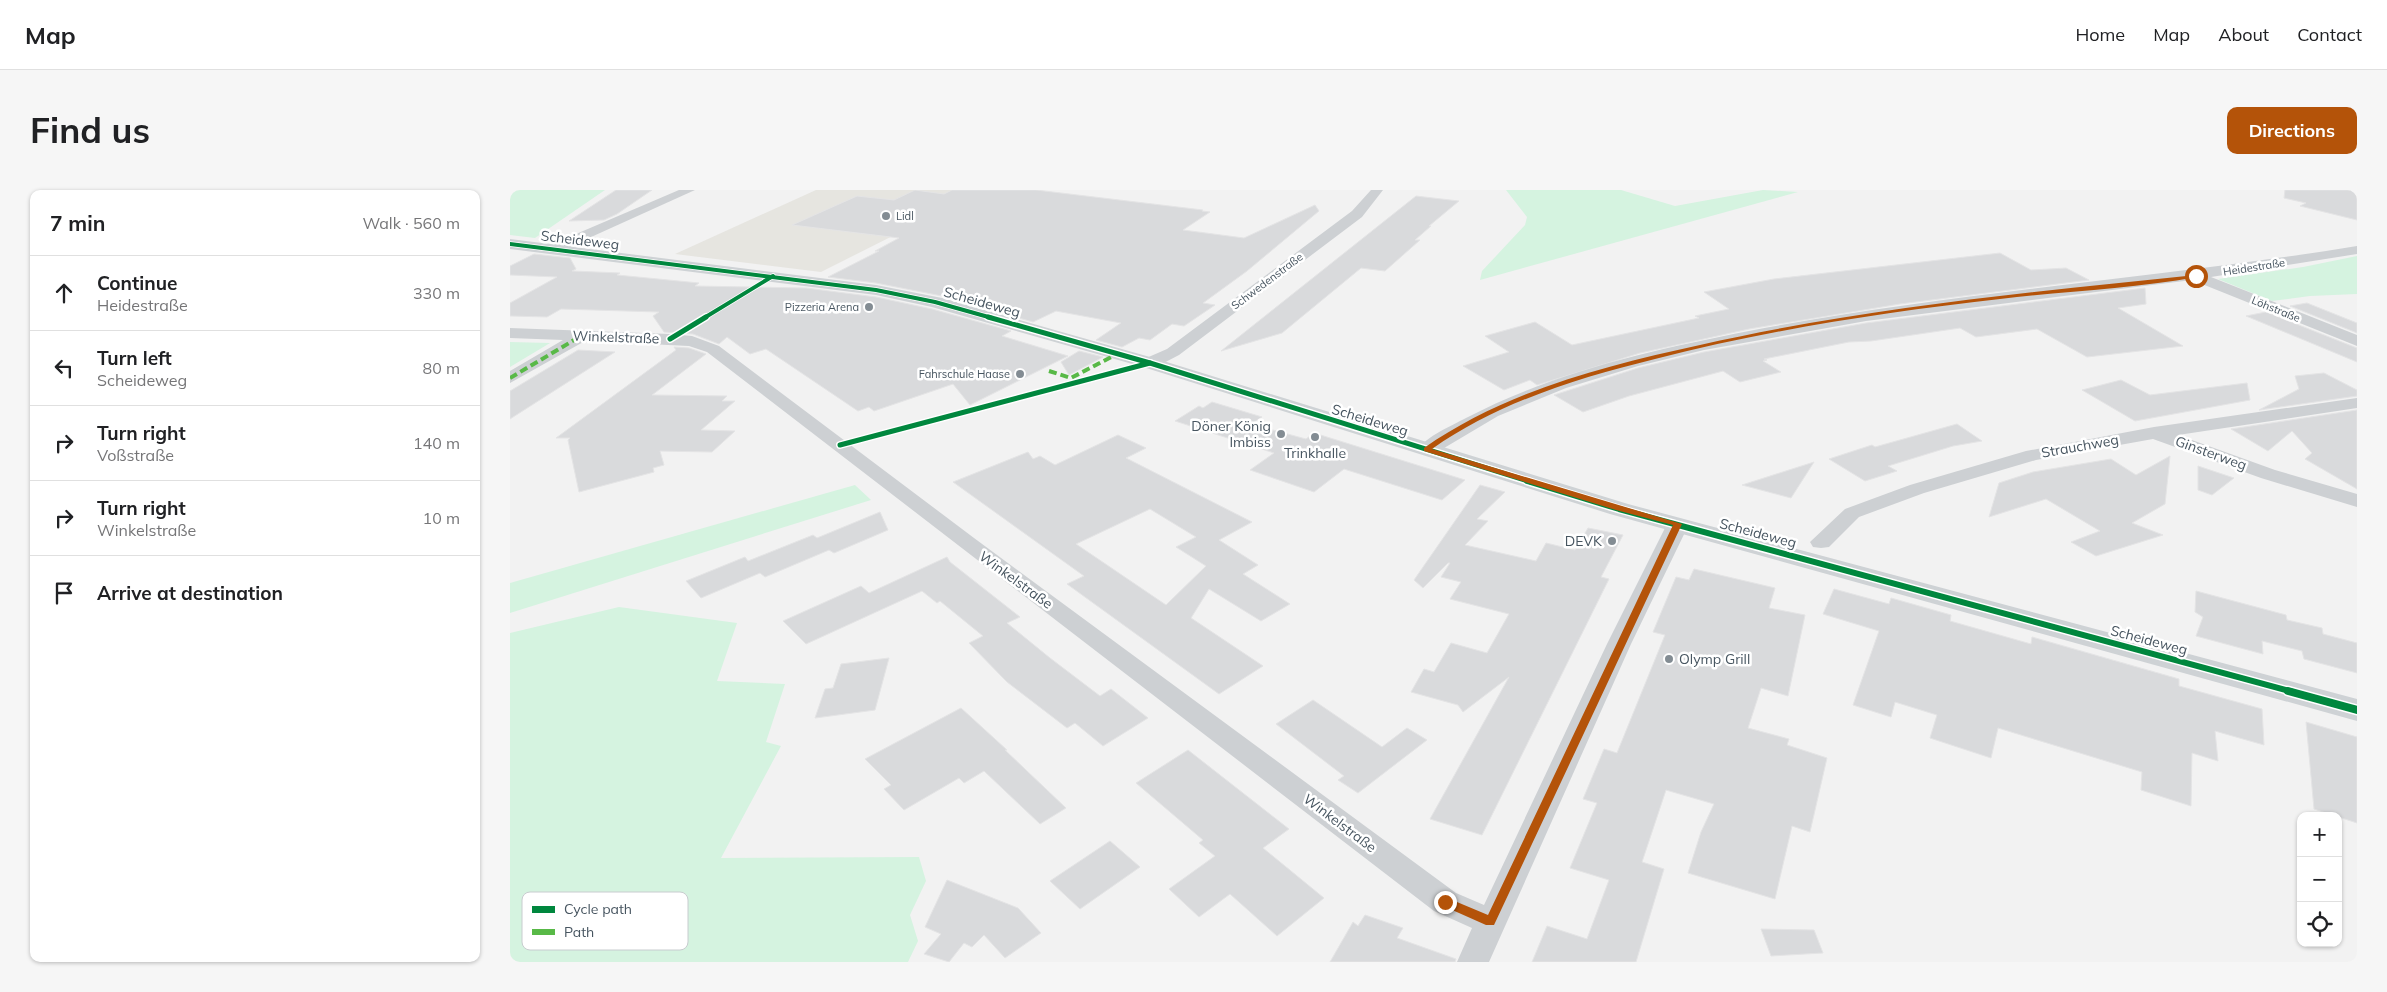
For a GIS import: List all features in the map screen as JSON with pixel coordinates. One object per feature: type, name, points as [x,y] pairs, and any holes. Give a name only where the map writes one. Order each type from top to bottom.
[{"type":"street","name":"Scheideweg","points":[[553,249],[689,190]]},
{"type":"street","name":"Schwedenstraße","points":[[1150,363],[1173,352],[1357,214],[1377,190]]},
{"type":"street","name":"Scheideweg","points":[[510,244],[876,290],[935,302],[1170,369],[1322,418],[1619,509],[2357,710]]},
{"type":"street","name":"Heidestraße","points":[[1427,450],[1444,437],[1511,402],[1590,373],[1673,352],[1784,328],[1998,297],[2196,276],[2357,250]]},
{"type":"street","name":"Löhstraße","points":[[2196,276],[2357,341]]},
{"type":"street","name":"Winkelstraße","points":[[510,333],[685,341],[713,349],[1445,902],[1490,922]]},
{"type":"street","points":[[510,378],[581,336]]},
{"type":"street","name":"Strauchweg","points":[[1821,542],[1852,513],[1917,489],[2033,455],[2154,433],[2357,403]]},
{"type":"street","name":"Ginsterweg","points":[[2207,425],[2247,462],[2268,474]]},
{"type":"street","name":"Ginsterweg","points":[[2154,433],[2268,474],[2357,501]]},
{"type":"street","points":[[1473,962],[1490,922],[1678,524]]},
{"type":"shaded area","points":[[816,190],[984,190],[821,272],[675,254]]},
{"type":"green space","points":[[510,190],[605,190],[535,238],[510,235]]},
{"type":"green space","points":[[1506,190],[1621,190],[1675,206],[1763,190],[1798,192],[1480,280],[1482,271],[1525,225],[1527,217]]},
{"type":"green space","points":[[2357,256],[2357,294],[2310,296],[2272,301],[2218,279],[2303,267]]},
{"type":"green space","points":[[510,342],[550,343],[510,367]]},
{"type":"green space","points":[[855,485],[871,500],[510,613],[510,583]]},
{"type":"green space","points":[[619,607],[737,623],[717,681],[785,684],[766,742],[781,746],[721,858],[919,857],[926,881],[910,915],[918,941],[908,962],[510,962],[510,633]]},
{"type":"building","points":[[616,190],[652,190],[617,214],[604,220],[569,221]]},
{"type":"building","points":[[915,190],[944,194],[952,190],[1036,190],[1203,210],[1210,212],[1183,230],[1244,238],[1315,205],[1319,211],[1247,271],[1203,303],[1215,305],[1184,326],[1172,324],[1150,340],[1139,338],[1122,347],[1096,340],[1121,323],[1056,311],[1033,322],[942,296],[876,283],[828,277],[879,251],[875,251],[899,238],[792,225],[857,196],[894,200]]},
{"type":"building","points":[[2285,190],[2357,190],[2357,220],[2300,206],[2306,203],[2284,198]]},
{"type":"building","points":[[1416,196],[1459,201],[1429,226],[1431,226],[1415,240],[1420,240],[1385,271],[1361,268],[1282,333],[1221,351]]},
{"type":"building","points":[[2000,253],[2031,270],[2066,268],[2089,280],[1900,304],[1749,329],[1640,353],[1537,385],[1530,380],[1504,390],[1463,366],[1509,352],[1485,336],[1535,322],[1572,345],[1699,318],[1695,316],[1729,309],[1704,292],[1774,279]]},
{"type":"building","points":[[534,254],[570,258],[576,269],[572,271],[620,273],[617,275],[699,283],[695,286],[806,288],[876,297],[932,309],[1011,331],[1002,336],[1068,356],[970,405],[953,384],[874,411],[869,407],[858,411],[766,349],[750,354],[727,337],[719,344],[693,334],[664,332],[653,316],[659,312],[561,309],[547,317],[510,316],[510,303],[557,277],[510,275],[510,266]]},
{"type":"building","points":[[2145,288],[2146,304],[2118,308],[2183,346],[2087,357],[2037,329],[1976,337],[1960,328],[1871,341],[1849,342],[1764,359],[1767,360],[1763,361],[1781,372],[1740,382],[1723,371],[1629,396],[1583,412],[1554,395],[1638,368],[1704,352],[1866,323]]},
{"type":"building","points":[[2307,303],[2357,323],[2357,333],[2290,306]]},
{"type":"building","points":[[2266,312],[2357,348],[2357,362],[2246,316]]},
{"type":"building","points":[[674,347],[689,348],[706,354],[652,395],[727,396],[722,401],[735,401],[701,430],[735,431],[712,452],[660,451],[664,465],[653,468],[654,472],[579,492],[568,440],[570,438],[556,438],[676,350]]},
{"type":"building","points":[[578,350],[615,352],[510,419],[510,391]]},
{"type":"building","points":[[1079,351],[1103,357],[1069,375],[1061,362]]},
{"type":"building","points":[[2324,373],[2357,390],[2357,396],[2259,410],[2299,389],[2295,376]]},
{"type":"building","points":[[2121,380],[2150,395],[2247,383],[2250,400],[2135,421],[2082,390]]},
{"type":"building","points":[[1212,402],[1262,417],[1251,424],[1306,439],[1314,433],[1465,480],[1442,500],[1344,469],[1314,492],[1250,470],[1274,453],[1175,421],[1199,406],[1203,408]]},
{"type":"building","points":[[2357,410],[2357,489],[2305,459],[2312,453],[2292,431],[2268,451],[2231,429]]},
{"type":"building","points":[[1957,424],[1982,441],[1953,446],[1888,466],[1897,471],[1865,481],[1829,459],[1872,445],[1875,447]]},
{"type":"building","points":[[1118,435],[1146,448],[1126,458],[1252,522],[1219,540],[1258,565],[1243,574],[1290,604],[1261,621],[1209,589],[1191,618],[1263,666],[1219,694],[1067,584],[1084,576],[953,482],[1028,452],[1033,459],[1040,456],[1055,465]],"holes":[[[1150,509],[1196,537],[1176,547],[1206,566],[1166,605],[1076,544]]]},
{"type":"building","points":[[2170,456],[2165,504],[2132,523],[2163,535],[2096,556],[2071,542],[2100,531],[2046,499],[1989,517],[1999,483],[2033,472],[2111,459],[2136,475]]},
{"type":"building","points":[[1814,462],[1791,498],[1742,485]]},
{"type":"building","points":[[2198,466],[2234,478],[2212,495],[2198,490]]},
{"type":"building","points":[[1480,485],[1505,492],[1477,519],[1488,521],[1465,545],[1536,561],[1546,543],[1575,550],[1588,528],[1623,535],[1601,577],[1609,579],[1482,835],[1430,819],[1509,677],[1463,712],[1458,705],[1411,692],[1424,669],[1434,672],[1451,643],[1487,653],[1509,614],[1450,599],[1461,582],[1441,577],[1450,563],[1423,588],[1414,580]]},
{"type":"building","points":[[880,512],[888,530],[834,553],[829,550],[765,577],[760,573],[701,598],[686,581],[745,557],[748,561],[813,535],[817,538]]},
{"type":"building","points":[[947,557],[950,562],[1020,617],[1007,623],[1050,658],[1100,696],[1111,689],[1148,718],[1103,746],[1075,723],[1067,728],[1007,682],[969,643],[983,636],[940,601],[937,603],[922,591],[806,644],[783,621],[861,586],[869,593]]},
{"type":"building","points":[[1694,569],[1775,588],[1769,608],[1805,615],[1788,696],[1761,688],[1748,728],[1789,739],[1787,745],[1827,758],[1810,832],[1792,826],[1775,899],[1688,873],[1701,832],[1714,804],[1666,790],[1642,862],[1664,869],[1636,962],[1532,962],[1547,926],[1587,939],[1609,880],[1570,868],[1597,803],[1583,799],[1604,749],[1617,753],[1665,635],[1653,632],[1676,577],[1689,580]]},
{"type":"building","points":[[1834,589],[1889,604],[1891,598],[1951,615],[1950,621],[2031,644],[2032,637],[2179,679],[2179,686],[2262,709],[2264,745],[2215,731],[2218,761],[2192,753],[2191,806],[2141,790],[2142,772],[1998,728],[1991,758],[1930,738],[1937,715],[1895,702],[1891,717],[1853,705],[1879,631],[1823,614]]},
{"type":"building","points":[[2196,591],[2286,615],[2287,620],[2322,628],[2323,634],[2357,643],[2357,673],[2304,659],[2302,651],[2262,641],[2263,654],[2196,636],[2203,617],[2195,612]]},
{"type":"building","points":[[889,658],[875,710],[815,718],[825,689],[833,688],[841,664]]},
{"type":"building","points":[[1313,700],[1382,747],[1407,728],[1427,740],[1358,793],[1338,780],[1344,776],[1276,724]]},
{"type":"building","points":[[961,708],[1066,808],[1040,824],[984,771],[964,783],[959,778],[904,810],[884,789],[891,785],[865,759]]},
{"type":"building","points":[[2306,722],[2357,737],[2357,823],[2342,818],[2342,812],[2323,812],[2314,809]]},
{"type":"building","points":[[1188,750],[1289,829],[1263,848],[1324,898],[1277,936],[1230,894],[1199,917],[1169,889],[1215,856],[1199,843],[1203,840],[1136,783]]},
{"type":"building","points":[[1110,841],[1140,867],[1080,909],[1050,881]]},
{"type":"building","points":[[947,880],[1018,908],[1041,933],[1005,958],[984,935],[972,947],[964,943],[949,962],[924,954],[941,934],[925,927]]},
{"type":"building","points":[[1365,915],[1403,928],[1397,938],[1456,959],[1455,962],[1330,962],[1353,922],[1358,926]]},
{"type":"building","points":[[1761,929],[1814,930],[1823,953],[1771,956]]},
{"type":"marked path","points":[[510,378],[581,336]]},
{"type":"marked path","points":[[1049,371],[1071,378],[1117,354]]},
{"type":"cycle path","points":[[510,244],[876,290],[935,302],[1150,363],[1619,509],[2357,710]]},
{"type":"cycle path","points":[[670,339],[773,276]]},
{"type":"cycle path","points":[[840,445],[1150,363]]},
{"type":"place","name":"Lidl","points":[[886,216]]},
{"type":"place","name":"Pizzeria Arena","points":[[869,307]]},
{"type":"place","name":"Fahrschule Haase","points":[[1020,374]]},
{"type":"place","name":"Döner König Imbiss","points":[[1281,434]]},
{"type":"place","name":"Trinkhalle","points":[[1315,437]]},
{"type":"place","name":"DEVK","points":[[1612,541]]},
{"type":"place","name":"Olymp Grill","points":[[1669,659]]},
{"type":"route","points":[[1445,902],[1490,922],[1619,644],[1678,524],[1619,509],[1427,450],[1444,437],[1511,402],[1590,373],[1673,352],[1784,328],[1998,297],[2196,276]]}]
